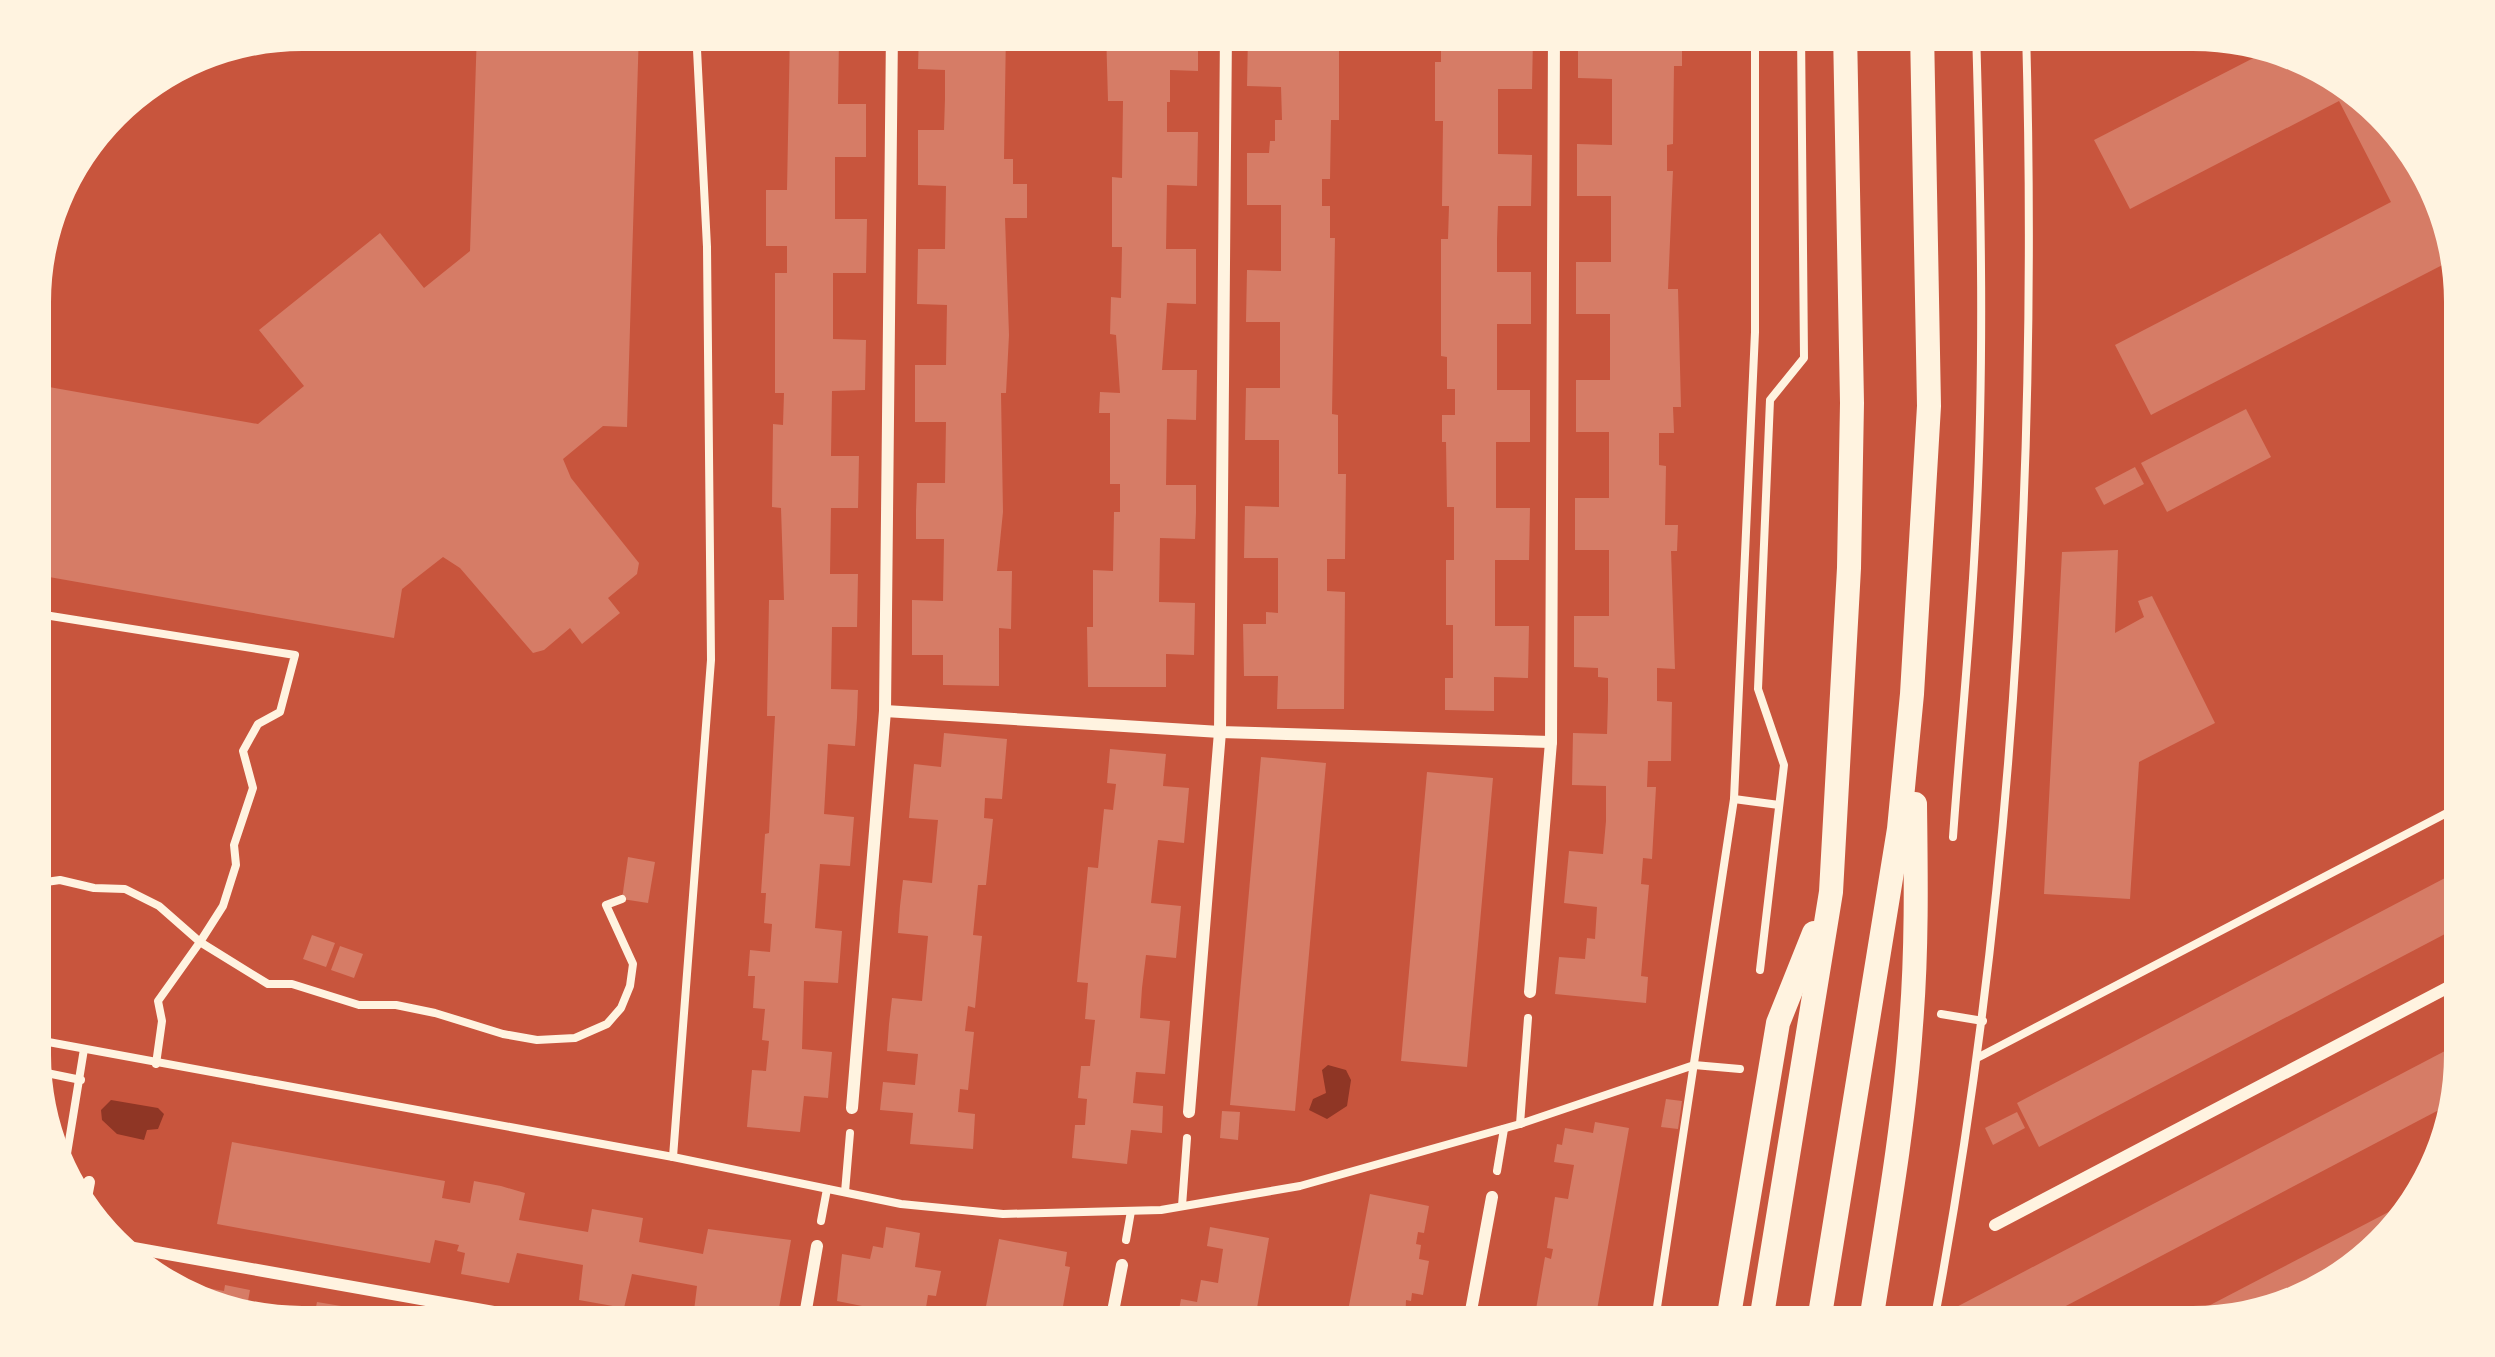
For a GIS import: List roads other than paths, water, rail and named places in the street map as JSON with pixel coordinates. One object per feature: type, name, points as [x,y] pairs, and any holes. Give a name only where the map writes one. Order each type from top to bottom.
[{"type":"main road","points":[[1764,1305],[1831,892],[1850,568],[1845,51]]},
{"type":"main road","points":[[1822,1305],[1899,829],[1912,694],[1929,406],[1922,51]]},
{"type":"main road","points":[[1873,1305],[1900,1138],[1911,1024],[1917,889],[1912,694]]},
{"type":"main road","points":[[1731,1305],[1778,1023],[1831,892]]},
{"type":"street","points":[[852,1108],[885,711],[892,51]]},
{"type":"street","points":[[1189,1112],[1220,732],[1226,51]]},
{"type":"street","points":[[1530,992],[1551,742],[1554,51]]},
{"type":"street","points":[[885,711],[1220,732],[1551,742]]},
{"type":"street","points":[[1995,1225],[2444,989]]},
{"type":"street","points":[[1472,1305],[1492,1196]]},
{"type":"street","points":[[806,1306],[818,1246]]},
{"type":"street","points":[[145,1250],[459,1306]]},
{"type":"street","points":[[1114,1306],[1121,1265]]}]
